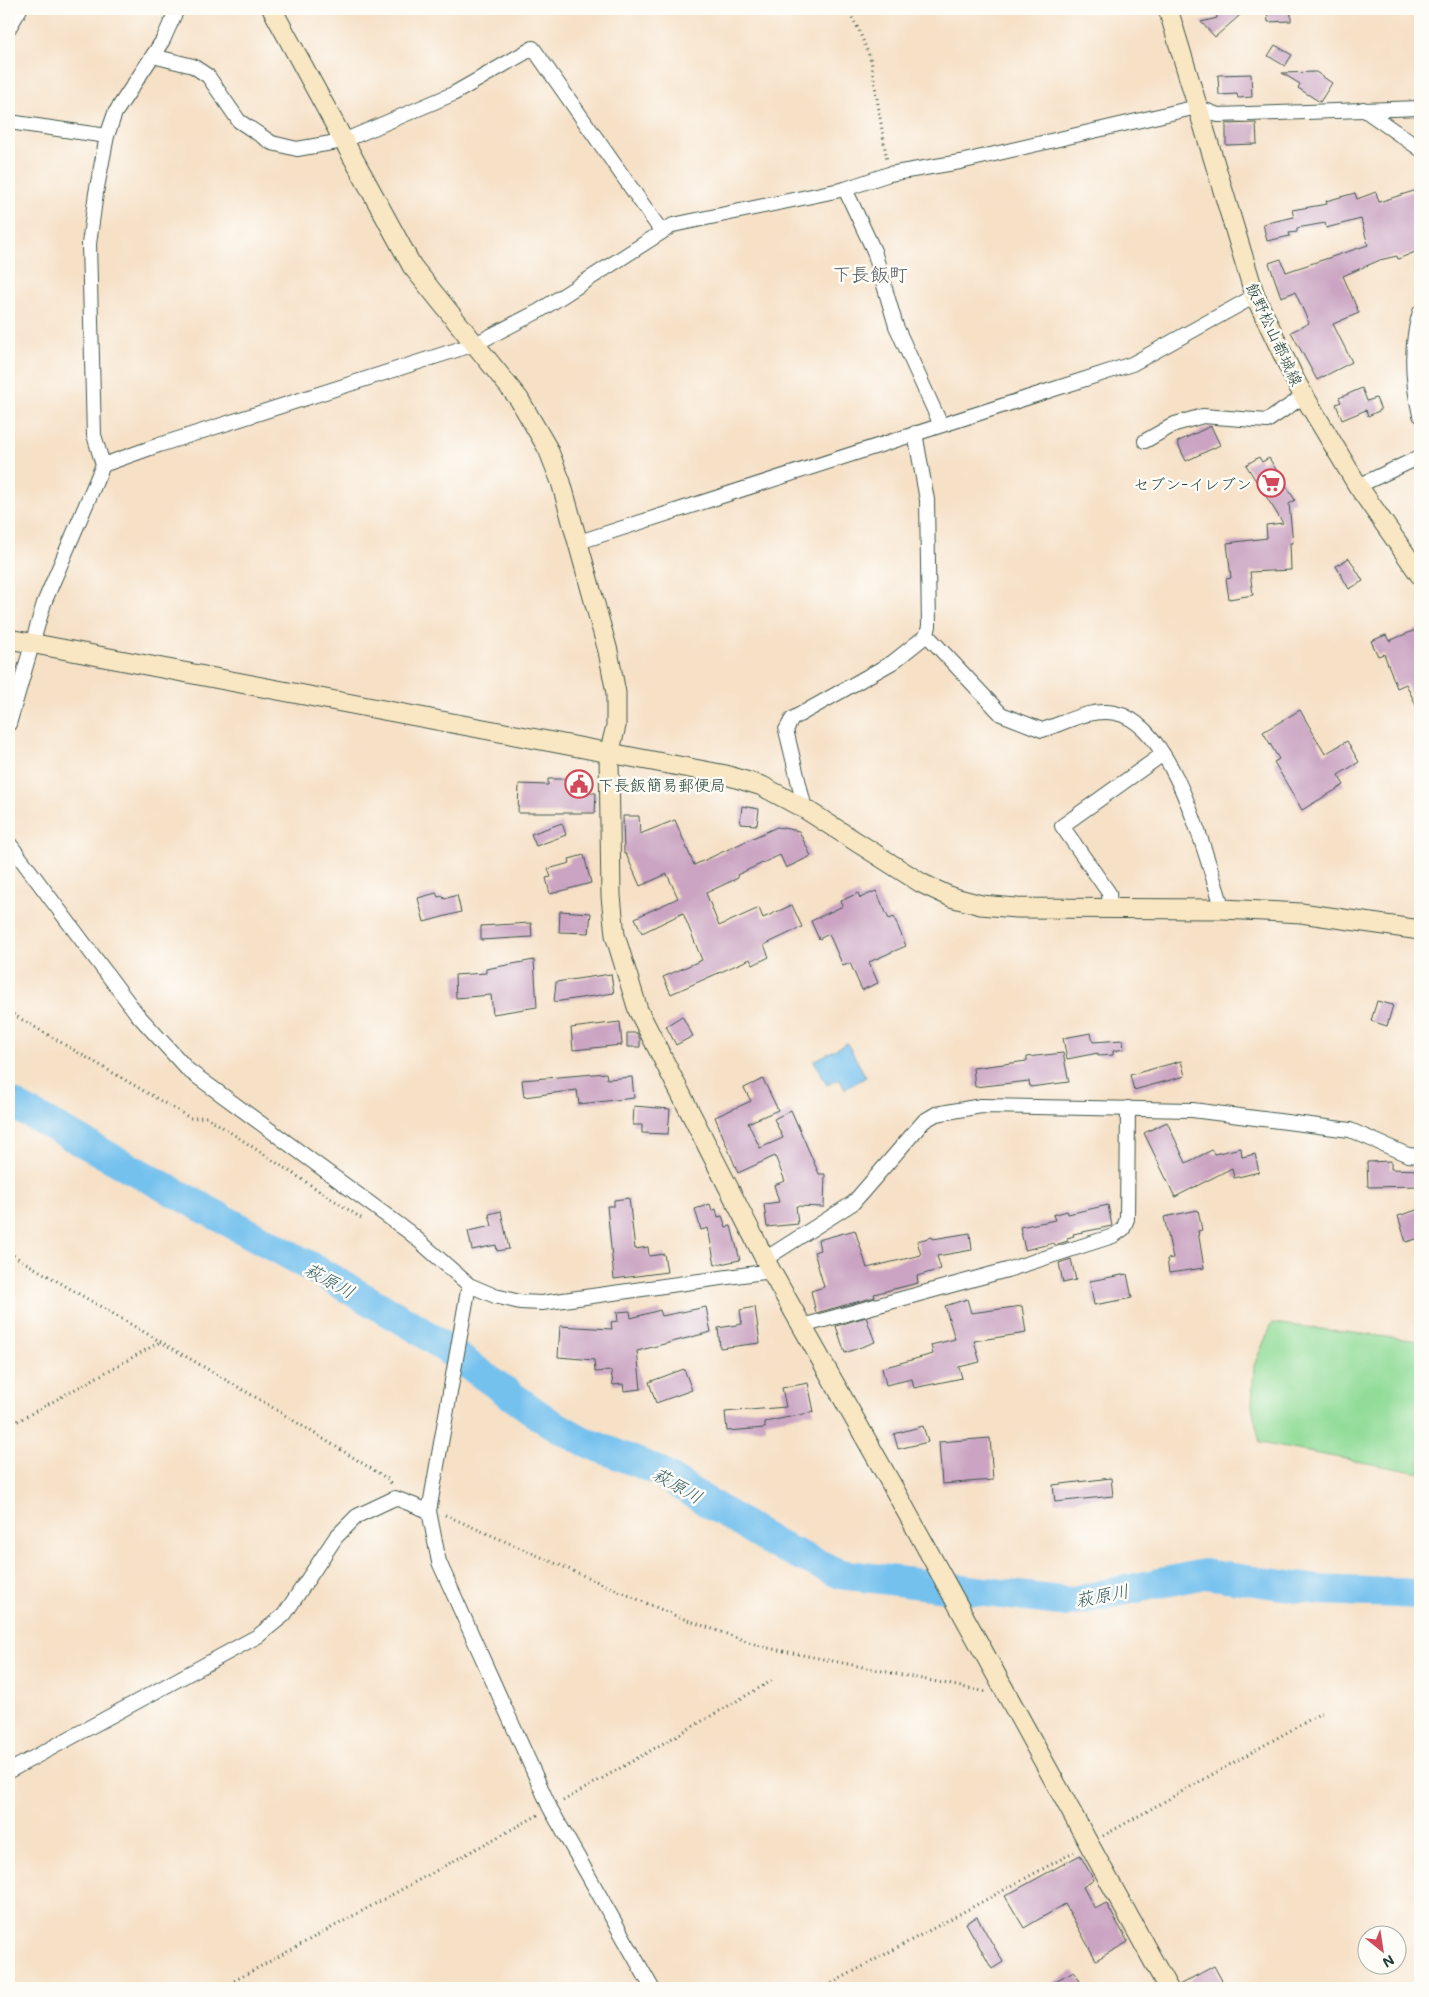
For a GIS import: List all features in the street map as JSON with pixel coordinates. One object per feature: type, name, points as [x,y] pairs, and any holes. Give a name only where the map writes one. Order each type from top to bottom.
[{"type":"street","points":[[9,28],[20,9]]},
{"type":"street","points":[[9,724],[44,603],[103,465],[94,435],[88,244],[107,136],[116,113],[153,56],[177,9]]},
{"type":"street","points":[[272,9],[412,266],[536,424],[548,448],[561,482],[608,651],[616,693],[616,726],[609,754],[611,896],[615,935],[638,1010],[768,1265],[893,1487],[1006,1696],[1090,1843],[1168,1988]]},
{"type":"street","name":"飯野松山都城線","points":[[1168,9],[1255,296],[1304,396],[1358,486],[1420,575]]},
{"type":"street","points":[[153,56],[193,66],[208,76],[239,121],[272,143],[297,149],[343,141],[453,94],[533,48],[662,232]]},
{"type":"street","points":[[103,465],[159,445],[475,344],[539,311],[673,226],[845,189],[889,174],[960,162],[1197,107],[1218,115],[1420,108]]},
{"type":"street","points":[[1363,110],[1420,149]]},
{"type":"street","points":[[9,122],[107,136]]},
{"type":"street","points":[[845,189],[874,252],[896,326],[941,424]]},
{"type":"street","points":[[579,542],[1132,364],[1255,296]]},
{"type":"street","points":[[1420,312],[1415,329],[1413,356],[1414,391],[1420,415]]},
{"type":"street","points":[[1145,441],[1175,424],[1203,416],[1267,421],[1304,396]]},
{"type":"street","points":[[805,809],[786,730],[792,718],[893,662],[927,635],[929,626],[927,500],[915,433]]},
{"type":"street","points":[[1358,486],[1420,457]]},
{"type":"street","points":[[927,635],[1001,714],[1015,721],[1042,730],[1081,715],[1115,713],[1133,719],[1163,754],[1183,790],[1223,909]]},
{"type":"street","points":[[9,639],[726,775],[762,786],[805,809],[921,883],[951,897],[981,905],[1016,908],[1223,909],[1301,913],[1420,930]]},
{"type":"street","points":[[1110,909],[1109,893],[1062,826],[1163,754]]},
{"type":"street","points":[[9,843],[137,1014],[188,1070],[409,1232],[469,1285],[495,1296],[520,1302],[542,1303],[768,1265],[854,1203],[924,1120],[936,1114],[981,1106],[1192,1110],[1350,1130],[1408,1155],[1420,1156]]},
{"type":"street","points":[[802,1326],[1007,1270],[1113,1236],[1123,1229],[1127,1219],[1128,1108]]},
{"type":"street","points":[[469,1285],[431,1505],[439,1562],[550,1808],[652,1988]]},
{"type":"street","points":[[9,1771],[258,1636],[284,1615],[336,1537],[357,1516],[395,1498],[431,1505]]},
{"type":"path","points":[[847,9],[858,28],[871,60],[889,174]]},
{"type":"path","points":[[9,1012],[190,1118],[207,1117],[372,1225]]},
{"type":"path","points":[[9,1253],[388,1479],[395,1498]]},
{"type":"path","points":[[9,1426],[160,1342]]},
{"type":"path","points":[[431,1505],[453,1517],[676,1616],[763,1647],[1006,1696]]},
{"type":"path","points":[[220,1988],[550,1808],[775,1679]]},
{"type":"path","points":[[822,1988],[1090,1843],[1325,1712]]},
{"type":"path","points":[[1416,1988],[1420,1986]]},
{"type":"green space","points":[[1272,1323],[1420,1341],[1420,1473],[1260,1443],[1252,1406],[1254,1365]]},
{"type":"water","points":[[847,1043],[866,1077],[845,1089],[839,1079],[827,1085],[814,1061]]},
{"type":"building","points":[[1217,9],[1247,9],[1215,37],[1201,22],[1217,18]]},
{"type":"building","points":[[1267,9],[1291,9],[1291,21],[1268,22]]},
{"type":"building","points":[[1275,45],[1292,55],[1285,66],[1268,56]]},
{"type":"building","points":[[1316,72],[1332,83],[1320,102],[1298,88],[1300,84],[1282,73]]},
{"type":"building","points":[[1251,74],[1252,97],[1238,98],[1237,94],[1219,95],[1218,75]]},
{"type":"building","points":[[1256,123],[1257,144],[1226,145],[1226,124]]},
{"type":"building","points":[[1420,189],[1420,250],[1398,259],[1397,256],[1380,260],[1343,276],[1359,313],[1333,324],[1352,362],[1317,380],[1291,332],[1309,323],[1295,292],[1281,297],[1269,263],[1281,259],[1286,272],[1368,245],[1361,219],[1326,228],[1325,223],[1297,228],[1297,232],[1289,233],[1290,236],[1267,241],[1263,224],[1294,217],[1292,210],[1327,204],[1326,201],[1355,193],[1357,199],[1376,192],[1379,202]]},
{"type":"building","points":[[1362,388],[1367,401],[1376,398],[1381,410],[1368,416],[1366,410],[1342,420],[1336,404],[1341,402],[1339,398]]},
{"type":"building","points":[[1211,426],[1220,445],[1186,461],[1177,442]]},
{"type":"building","points":[[1259,457],[1262,462],[1269,458],[1295,500],[1289,504],[1293,543],[1290,543],[1291,570],[1250,572],[1253,595],[1229,599],[1226,579],[1231,578],[1227,543],[1267,538],[1266,525],[1283,523],[1246,465]]},
{"type":"building","points":[[1349,558],[1363,581],[1349,589],[1336,566]]},
{"type":"building","points":[[1420,628],[1420,714],[1406,684],[1397,688],[1384,654],[1378,656],[1371,641],[1386,635],[1389,641]]},
{"type":"building","points":[[1300,710],[1325,754],[1347,741],[1359,762],[1338,775],[1344,785],[1302,810],[1274,762],[1279,759],[1263,732]]},
{"type":"building","points":[[571,775],[588,776],[588,793],[596,793],[595,813],[518,813],[519,784],[548,785],[548,779],[571,779]]},
{"type":"building","points":[[742,806],[759,809],[757,825],[740,824]]},
{"type":"building","points":[[623,816],[639,816],[640,834],[675,820],[694,865],[777,827],[799,831],[811,856],[786,868],[780,855],[737,875],[738,878],[706,893],[719,926],[759,908],[763,918],[792,905],[802,927],[764,945],[769,957],[753,965],[750,959],[671,994],[663,977],[702,960],[683,913],[642,933],[635,918],[678,898],[667,874],[640,886],[626,854],[624,854]]},
{"type":"building","points":[[562,823],[566,835],[536,846],[531,834]]},
{"type":"building","points":[[584,855],[591,883],[550,894],[546,878],[551,877],[548,869],[570,863],[569,859]]},
{"type":"building","points":[[876,891],[889,919],[894,917],[906,946],[869,962],[878,983],[862,990],[850,963],[843,966],[829,934],[819,939],[811,921],[843,906],[841,901],[858,893],[860,898]]},
{"type":"building","points":[[436,893],[438,897],[443,896],[444,899],[457,895],[461,912],[424,922],[418,898]]},
{"type":"building","points":[[560,911],[591,913],[589,933],[559,932]]},
{"type":"building","points":[[531,923],[532,937],[481,940],[481,926]]},
{"type":"building","points":[[534,960],[537,1007],[493,1014],[491,995],[456,998],[455,975],[486,973],[486,969]]},
{"type":"building","points":[[611,974],[614,993],[554,1002],[556,982]]},
{"type":"building","points":[[1377,1001],[1393,1005],[1387,1026],[1371,1021]]},
{"type":"building","points":[[682,1016],[693,1036],[676,1045],[666,1026]]},
{"type":"building","points":[[620,1022],[622,1045],[573,1050],[571,1028]]},
{"type":"building","points":[[627,1033],[637,1033],[640,1039],[640,1047],[627,1047]]},
{"type":"building","points":[[1091,1033],[1093,1042],[1123,1040],[1124,1049],[1113,1051],[1113,1055],[1098,1056],[1098,1053],[1067,1059],[1063,1038]]},
{"type":"building","points":[[1063,1053],[1069,1082],[1030,1087],[1029,1081],[975,1087],[973,1068],[1027,1061],[1027,1057]]},
{"type":"building","points":[[1181,1061],[1185,1076],[1134,1090],[1130,1075]]},
{"type":"building","points":[[606,1073],[607,1079],[632,1077],[634,1098],[579,1104],[577,1090],[524,1097],[522,1080]]},
{"type":"building","points":[[763,1079],[778,1110],[748,1123],[760,1148],[783,1138],[774,1119],[791,1110],[819,1174],[825,1174],[824,1207],[796,1206],[798,1224],[767,1227],[764,1204],[779,1202],[774,1185],[785,1181],[775,1156],[738,1173],[715,1117],[751,1101],[744,1088]]},
{"type":"building","points":[[634,1106],[670,1109],[668,1134],[642,1133],[642,1125],[633,1125]]},
{"type":"building","points":[[1167,1122],[1186,1163],[1212,1150],[1214,1154],[1241,1148],[1242,1157],[1255,1154],[1259,1172],[1234,1178],[1232,1168],[1175,1197],[1144,1133]]},
{"type":"building","points":[[1391,1161],[1391,1169],[1420,1170],[1420,1186],[1368,1187],[1367,1162]]},
{"type":"building","points":[[629,1198],[635,1249],[648,1247],[649,1256],[664,1254],[667,1272],[614,1279],[607,1206],[614,1206],[614,1200]]},
{"type":"building","points":[[710,1204],[712,1211],[716,1209],[718,1217],[722,1216],[726,1227],[731,1226],[740,1260],[715,1265],[708,1228],[701,1230],[695,1209]]},
{"type":"building","points":[[1108,1205],[1112,1226],[1073,1234],[1074,1236],[1067,1238],[1068,1241],[1055,1245],[1054,1243],[1025,1250],[1020,1227],[1055,1220],[1053,1215],[1067,1211],[1068,1214]]},
{"type":"building","points":[[1420,1209],[1420,1238],[1406,1242],[1398,1216]]},
{"type":"building","points":[[1198,1210],[1202,1230],[1198,1231],[1204,1268],[1169,1273],[1167,1259],[1173,1258],[1164,1217]]},
{"type":"building","points":[[501,1211],[509,1249],[497,1251],[496,1245],[472,1250],[468,1231],[492,1226],[489,1214]]},
{"type":"building","points":[[855,1230],[867,1268],[921,1255],[917,1241],[932,1237],[933,1239],[970,1233],[972,1250],[937,1256],[941,1269],[917,1276],[918,1283],[874,1294],[875,1297],[816,1313],[811,1291],[824,1287],[814,1252],[820,1250],[818,1240]]},
{"type":"building","points":[[1071,1259],[1076,1280],[1063,1283],[1059,1263]]},
{"type":"building","points":[[1127,1274],[1132,1298],[1094,1305],[1090,1281]]},
{"type":"building","points":[[967,1299],[971,1313],[1022,1306],[1026,1333],[974,1341],[980,1362],[959,1367],[962,1378],[914,1388],[912,1379],[886,1385],[882,1368],[933,1354],[931,1345],[955,1339],[945,1306]]},
{"type":"building","points":[[706,1307],[711,1332],[637,1351],[641,1389],[624,1391],[623,1384],[613,1385],[611,1371],[595,1372],[594,1360],[558,1357],[560,1326],[612,1329],[611,1322],[618,1321],[617,1312],[630,1311],[631,1318],[660,1310],[662,1316]]},
{"type":"building","points":[[755,1307],[760,1343],[720,1348],[718,1328],[742,1324],[740,1310]]},
{"type":"building","points":[[866,1317],[875,1342],[845,1353],[836,1326]]},
{"type":"building","points":[[684,1369],[692,1390],[656,1403],[649,1382]]},
{"type":"building","points":[[808,1383],[814,1412],[765,1422],[765,1428],[727,1431],[725,1412],[786,1407],[782,1388]]},
{"type":"building","points":[[923,1426],[928,1442],[898,1449],[894,1434]]},
{"type":"building","points":[[990,1438],[993,1480],[942,1484],[939,1442]]},
{"type":"building","points":[[1111,1478],[1113,1496],[1055,1502],[1053,1485]]},
{"type":"building","points":[[1080,1855],[1094,1880],[1083,1887],[1095,1909],[1106,1903],[1128,1942],[1096,1960],[1065,1904],[1024,1928],[1005,1896]]},
{"type":"building","points":[[977,1917],[1003,1962],[992,1969],[966,1923]]},
{"type":"building","points":[[1214,1966],[1226,1988],[1179,1988],[1179,1985]]},
{"type":"building","points":[[1074,1971],[1084,1988],[1042,1988]]},
{"type":"waterway","name":"萩原川","points":[[9,1102],[306,1264],[418,1329],[546,1420],[581,1440],[656,1470],[773,1543],[840,1574],[1068,1602],[1204,1574],[1319,1590],[1420,1594]]},
{"type":"place","name":"セブン-イレブン","points":[[1271,483]]},
{"type":"place","name":"下長飯簡易郵便局","points":[[579,784]]},
{"type":"district","name":"下長飯町","points":[[870,273]]}]
